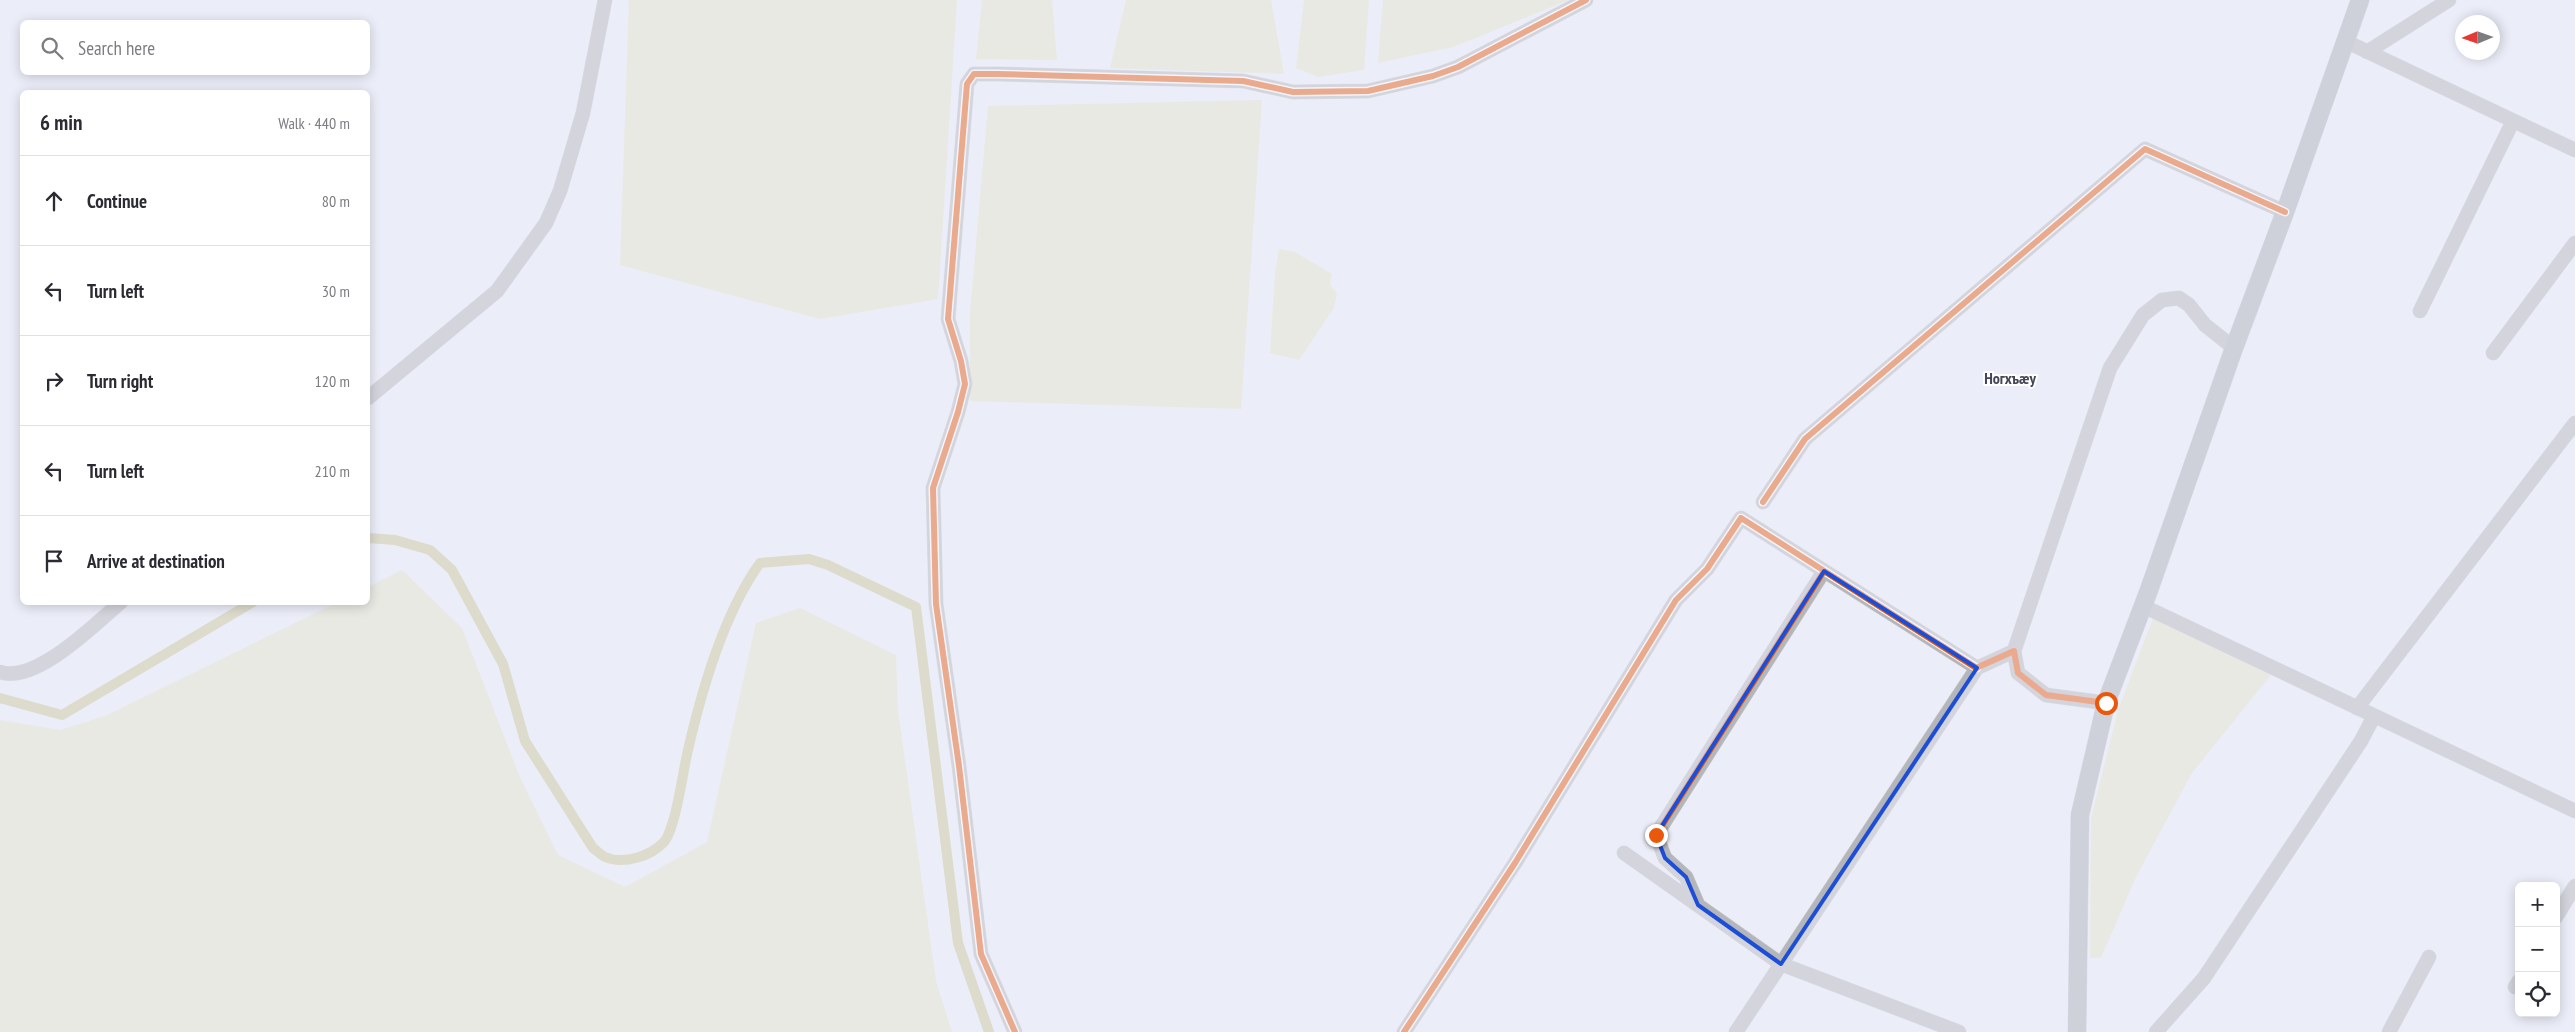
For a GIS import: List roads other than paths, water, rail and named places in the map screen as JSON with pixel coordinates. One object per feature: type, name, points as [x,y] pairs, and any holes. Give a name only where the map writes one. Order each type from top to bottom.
[{"type":"main road","points":[[2077,1032],[2080,815],[2106,703],[2143,606],[2360,0]]},
{"type":"street","points":[[370,396],[497,291],[546,223],[560,191],[583,113],[605,0]]},
{"type":"street","points":[[1015,1032],[981,954],[959,766],[936,604],[933,488],[958,412],[965,384],[961,361],[948,319],[967,84],[974,74],[997,74],[1243,81],[1293,92],[1368,91],[1433,76],[1458,67],[1586,0]]},
{"type":"street","points":[[2367,52],[2449,0]]},
{"type":"street","points":[[2345,42],[2575,150]]},
{"type":"street","points":[[2420,310],[2513,122]]},
{"type":"street","points":[[1762,502],[1805,439],[2144,150],[2285,212]]},
{"type":"street","points":[[2493,353],[2575,242]]},
{"type":"street","points":[[2106,703],[2046,695],[2018,673],[2014,651],[2110,368],[2143,315],[2162,300],[2179,298],[2189,305],[2205,325],[2234,348]]},
{"type":"street","points":[[2357,708],[2575,423]]},
{"type":"street","points":[[1404,1032],[1516,862],[1676,600],[1707,569],[1741,518],[1976,668]]},
{"type":"street","points":[[1698,905],[1686,877],[1665,858],[1656,835],[1824,571]]},
{"type":"street","points":[[0,672],[22,673],[60,653],[117,605]]},
{"type":"street","points":[[2143,606],[2575,811]]},
{"type":"street","points":[[1736,1032],[1976,668],[2014,651]]},
{"type":"street","points":[[2156,1032],[2204,978],[2361,741],[2374,716]]},
{"type":"street","points":[[1624,853],[1781,964],[1959,1032]]},
{"type":"street","points":[[2560,910],[2575,886]]},
{"type":"street","points":[[2389,1032],[2429,957]]},
{"type":"waterway","points":[[370,538],[395,540],[430,550],[452,570],[503,664],[525,741],[593,848],[603,856],[612,859],[629,859],[645,855],[659,847],[668,835],[676,812],[686,759],[707,677],[725,628],[747,583],[760,563],[809,559],[828,565],[916,607],[958,943],[989,1032]]},
{"type":"waterway","points":[[0,698],[62,715],[248,605]]},
{"type":"district","name":"Ногхъæу","points":[[2010,378]]}]
